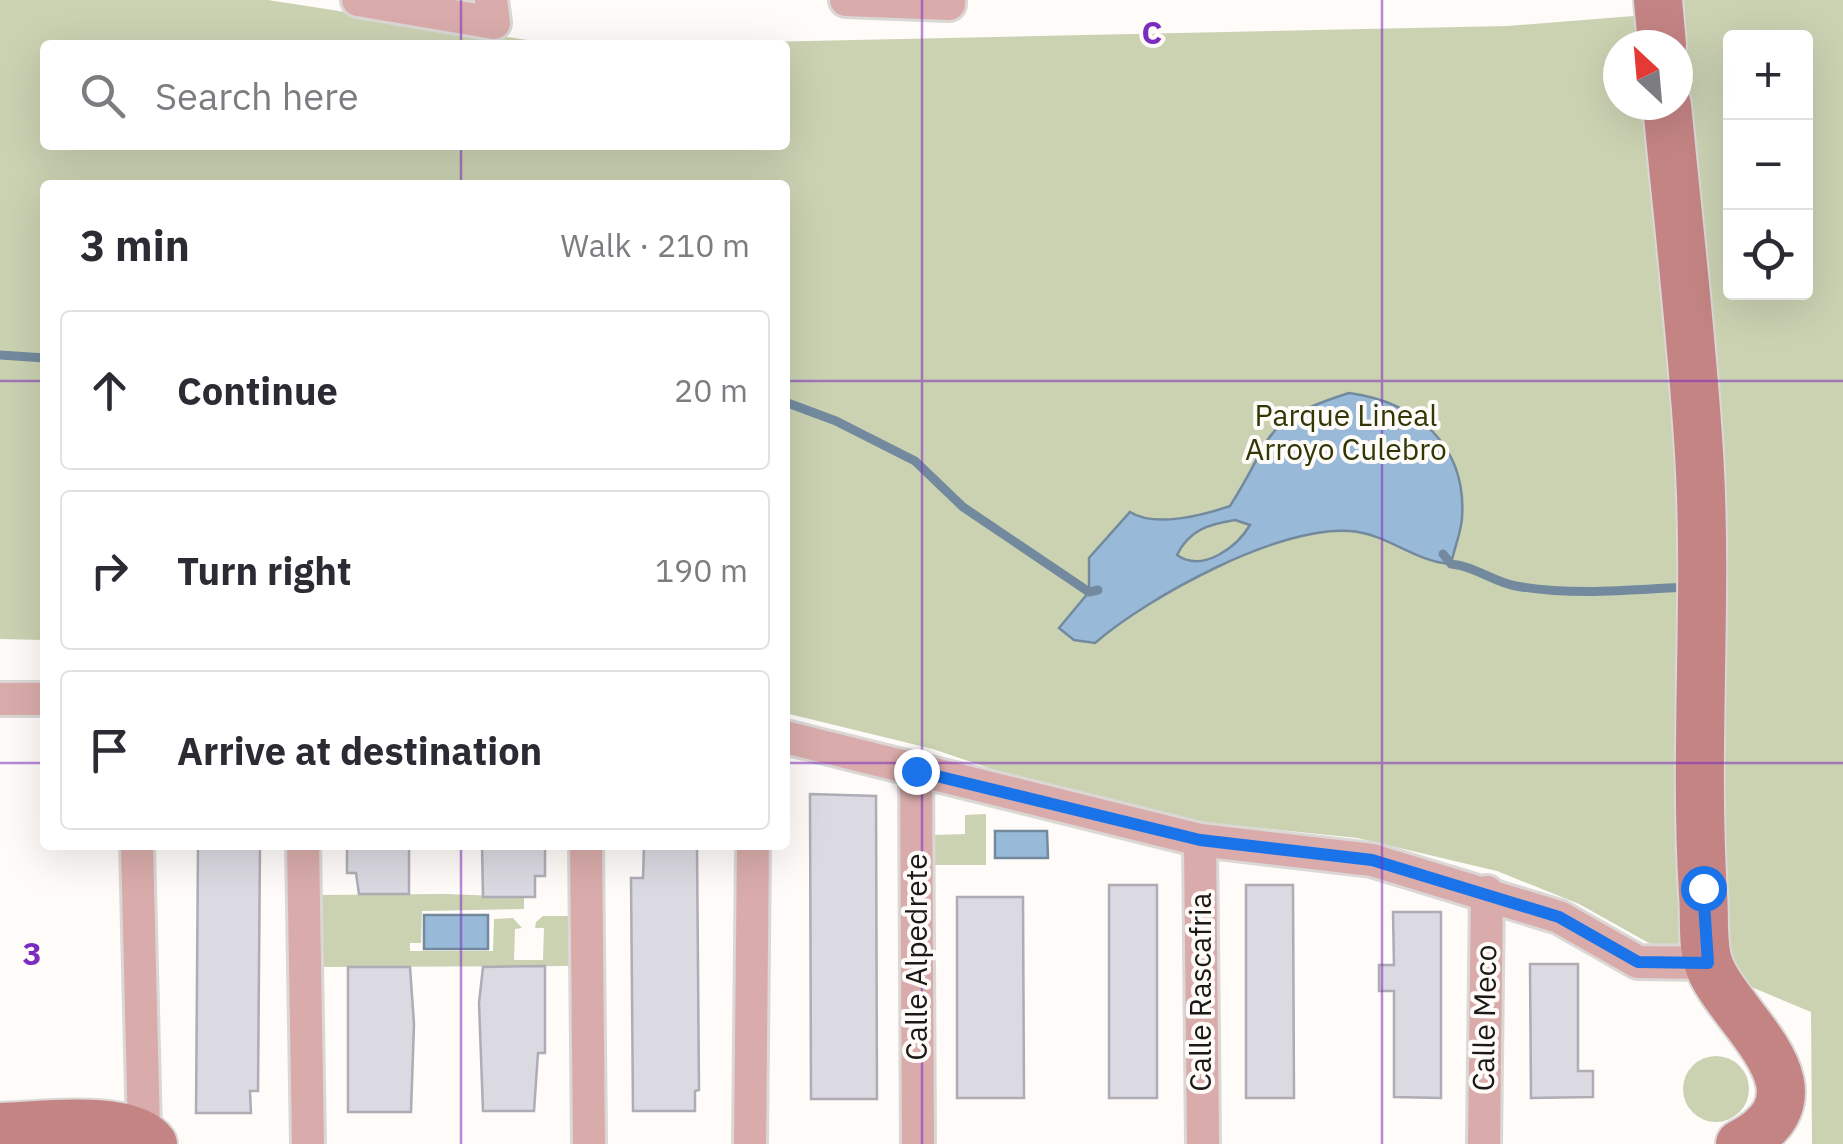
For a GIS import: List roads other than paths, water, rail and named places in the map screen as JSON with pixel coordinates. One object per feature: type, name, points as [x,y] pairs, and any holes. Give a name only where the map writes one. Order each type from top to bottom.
[{"type":"street","points":[[358,0],[494,23],[490,0]]},
{"type":"street","points":[[846,0],[949,4],[949,0]]},
{"type":"street","points":[[1658,0],[1661,30]]},
{"type":"street","points":[[1669,120],[1699,455],[1703,888],[1708,963],[1775,1061],[1780,1089],[1773,1117],[1755,1136],[1740,1144]]},
{"type":"street","points":[[0,699],[40,700]]},
{"type":"street","points":[[790,738],[1200,840],[1372,860],[1559,917],[1638,962],[1708,963]]},
{"type":"street","name":"Calle Alpedrete","points":[[916,771],[918,1144]]},
{"type":"street","name":"Calle Rascafria","points":[[1200,840],[1203,1144]]},
{"type":"street","points":[[0,1127],[120,1125],[149,1138],[137,850]]},
{"type":"street","points":[[303,850],[308,1144]]},
{"type":"street","points":[[586,850],[589,1144]]},
{"type":"street","points":[[750,1144],[753,850]]},
{"type":"street","name":"Calle Meco","points":[[1484,1144],[1487,892]]},
{"type":"water","points":[[1349,393],[1396,406],[1416,417],[1446,449],[1461,492],[1461,524],[1451,564],[1425,558],[1364,533],[1321,532],[1253,552],[1216,568],[1147,605],[1095,643],[1074,640],[1059,628],[1089,592],[1089,558],[1130,512],[1166,520],[1230,506],[1273,433],[1283,422]],"holes":[[[1235,520],[1250,525],[1237,542],[1218,555],[1198,561],[1177,555],[1187,540],[1208,526]]]},
{"type":"water","points":[[995,831],[1047,831],[1048,858],[995,858]]},
{"type":"water","points":[[424,915],[488,915],[488,949],[424,949]]},
{"type":"waterway","points":[[0,355],[40,358]]},
{"type":"waterway","points":[[790,404],[836,421],[915,461],[963,507],[1089,592],[1098,590]]},
{"type":"waterway","points":[[1443,554],[1451,564],[1508,584],[1537,589],[1686,587]]},
{"type":"park label","name":"Parque Lineal Arroyo Culebro","points":[[1346,433]]}]
